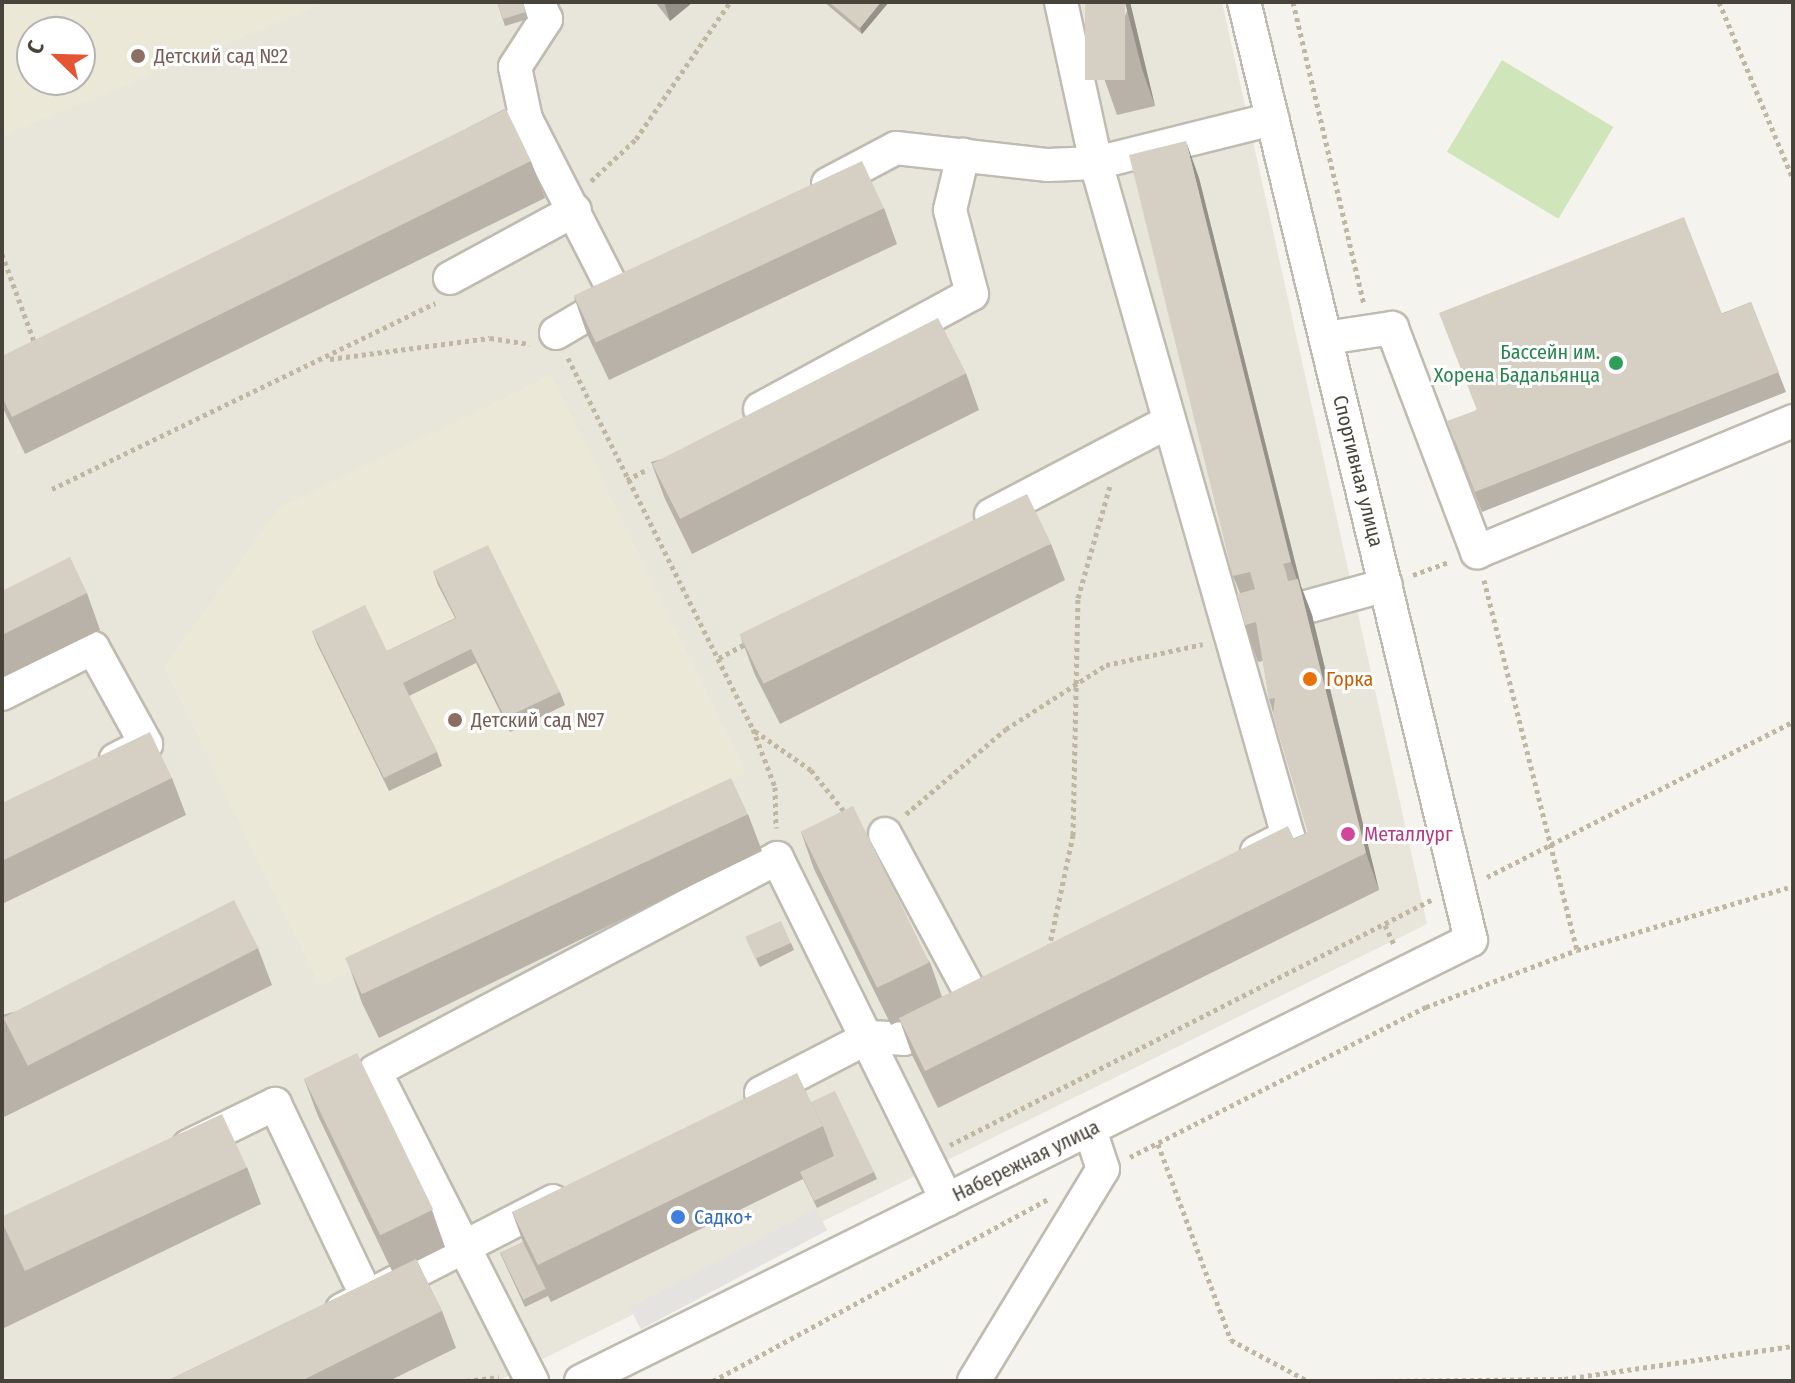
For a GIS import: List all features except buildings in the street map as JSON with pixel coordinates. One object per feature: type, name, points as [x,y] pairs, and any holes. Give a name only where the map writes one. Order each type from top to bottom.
[{"type":"street","points":[[538,2],[546,19],[515,67],[526,119],[575,210],[631,290],[555,348]]},
{"type":"street","points":[[1061,2],[1096,163],[1288,836],[1233,865]]},
{"type":"street","name":"Спортивная улица","points":[[1244,2],[1471,940]]},
{"type":"street","points":[[441,162],[526,119]]},
{"type":"street","points":[[798,200],[896,148],[1096,163],[1273,119]]},
{"type":"street","points":[[729,426],[972,294],[950,210],[963,155]]},
{"type":"street","points":[[450,278],[575,210]]},
{"type":"street","points":[[1326,338],[1392,328],[1477,552],[1793,421]]},
{"type":"street","points":[[955,534],[1168,422]]},
{"type":"street","points":[[1299,609],[1386,585]]},
{"type":"street","points":[[1228,630],[1266,619]]},
{"type":"street","points":[[2,694],[93,648],[146,744],[81,776]]},
{"type":"street","points":[[885,834],[975,1001]]},
{"type":"street","points":[[532,1381],[460,1248],[375,1071],[777,858],[869,1037],[947,1200]]},
{"type":"street","name":"Набережная улица","points":[[581,1381],[1471,940]]},
{"type":"street","points":[[728,1110],[869,1037],[904,1039],[1043,965]]},
{"type":"street","points":[[160,1160],[275,1104],[367,1297]]},
{"type":"street","points":[[974,1381],[1103,1169],[1090,1130]]},
{"type":"street","points":[[311,1325],[587,1183]]},
{"type":"path","points":[[575,210],[590,181],[636,139],[730,2]]},
{"type":"path","points":[[1293,2],[1370,331]]},
{"type":"path","points":[[1719,2],[1793,179]]},
{"type":"path","points":[[2,254],[42,363]]},
{"type":"path","points":[[52,489],[431,309],[450,278]]},
{"type":"path","points":[[325,359],[490,338],[555,348],[627,480],[753,729],[775,787],[777,858]]},
{"type":"path","points":[[1043,965],[1064,902],[1073,835],[1078,598],[1122,446]]},
{"type":"path","points":[[627,480],[648,469]]},
{"type":"path","points":[[1386,585],[1477,552],[1548,846],[1577,950]]},
{"type":"path","points":[[885,834],[1006,729],[1106,665],[1159,659],[1228,630]]},
{"type":"path","points":[[719,658],[747,643]]},
{"type":"path","points":[[926,1157],[1793,722]]},
{"type":"path","points":[[753,729],[811,770],[853,822],[840,828]]},
{"type":"path","points":[[1103,1169],[1426,1007],[1577,950],[1793,886]]},
{"type":"path","points":[[1158,1144],[1231,1340],[1308,1381]]},
{"type":"path","points":[[713,1381],[1061,1192]]},
{"type":"path","points":[[1382,1381],[1564,1379],[1793,1346]]},
{"type":"shaded area","points":[[2,2],[1222,2],[1427,924],[498,1381],[2,1381]]},
{"type":"shaded area","name":"Детский сад №2","points":[[2,2],[327,2],[2,136]]},
{"type":"shaded area","name":"Детский сад №7","points":[[551,375],[746,773],[320,986],[164,667],[279,508]]},
{"type":"shaded area","points":[[816,1209],[827,1230],[641,1329],[630,1308]]},
{"type":"green space","points":[[1502,60],[1613,127],[1558,219],[1447,152]]},
{"type":"place","name":"Детский сад №2","points":[[138,56]]},
{"type":"place","name":"Бассейн им. Хорена Бадальянца","points":[[1616,363]]},
{"type":"place","name":"Горка","points":[[1310,679]]},
{"type":"place","name":"Детский сад №7","points":[[455,720]]},
{"type":"place","name":"Металлург","points":[[1348,834]]},
{"type":"place","name":"Садко+","points":[[678,1217]]}]
